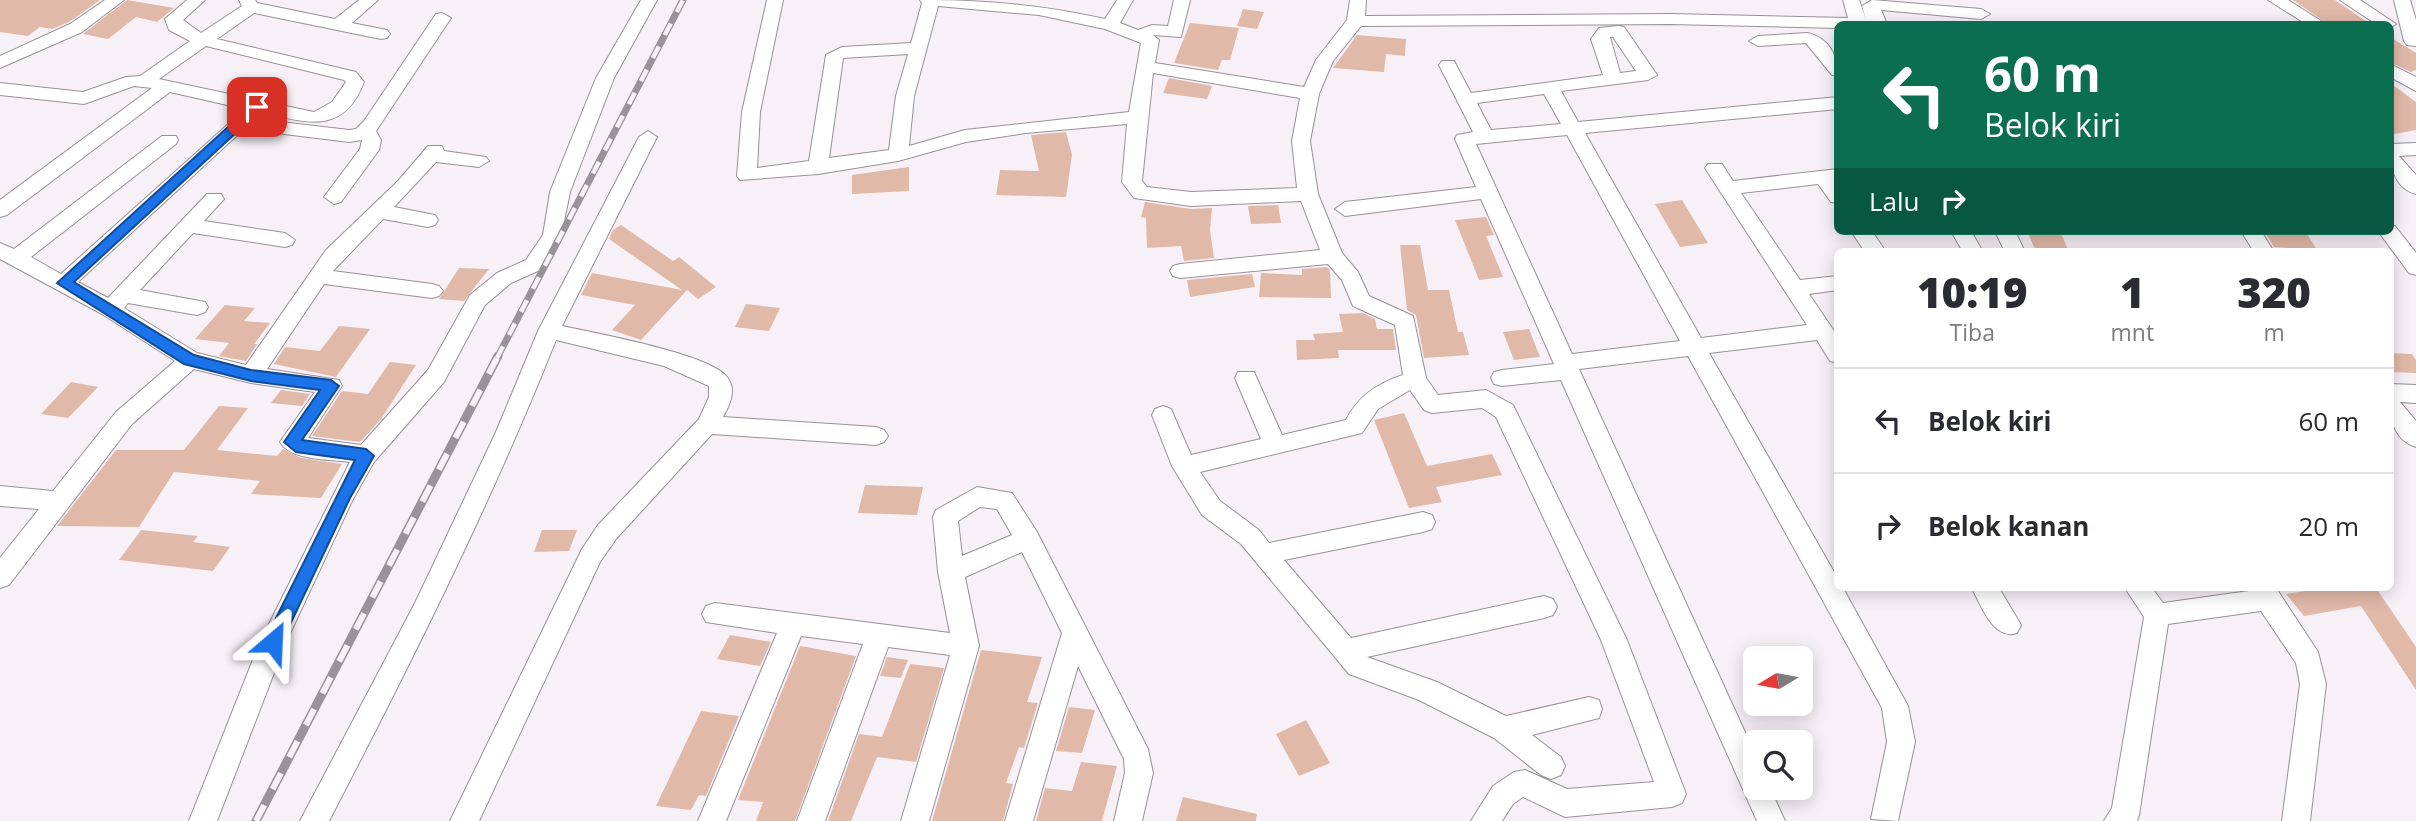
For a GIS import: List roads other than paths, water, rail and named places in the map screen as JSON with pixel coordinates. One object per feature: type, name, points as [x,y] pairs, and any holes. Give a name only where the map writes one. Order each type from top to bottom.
[{"type":"street","points":[[0,63],[76,28],[116,0]]},
{"type":"street","points":[[0,89],[84,99],[132,81],[144,81],[257,107],[322,117],[329,114],[353,90],[355,82],[350,76],[201,40],[173,23],[179,14],[197,0]]},
{"type":"street","points":[[286,14],[305,0]]},
{"type":"street","points":[[338,25],[370,0]]},
{"type":"street","points":[[203,821],[273,642],[343,495],[366,456],[436,376],[477,300],[504,278],[533,265],[553,236],[560,192],[605,78],[649,0]]},
{"type":"street","points":[[775,0],[755,88],[746,174],[818,168],[898,155],[977,134],[1137,117]]},
{"type":"street","points":[[898,155],[905,96],[930,0],[1039,10],[1110,25],[1150,40],[1137,117],[1132,181],[1141,193],[1191,199],[1308,194]]},
{"type":"street","points":[[1110,25],[1125,0]]},
{"type":"street","points":[[1140,37],[1146,31],[1157,29],[1175,33],[1182,0]]},
{"type":"street","points":[[1358,0],[1356,21],[1325,60],[1310,94],[1301,141],[1308,194],[1333,256],[1351,277],[1360,301],[1405,321],[1415,380],[1432,404],[1486,399],[1506,411],[1614,640],[1672,794],[1565,803],[1525,783],[1514,785],[1503,795],[1485,821]]},
{"type":"street","points":[[1658,0],[1670,19]]},
{"type":"street","points":[[1851,0],[1858,21]]},
{"type":"street","points":[[2276,0],[2312,21]]},
{"type":"street","points":[[2348,0],[2381,21]]},
{"type":"street","points":[[2414,41],[2404,0],[2416,2]]},
{"type":"street","points":[[144,81],[249,3],[286,14],[381,34]]},
{"type":"street","points":[[1877,21],[1871,6],[1877,4],[1981,14]]},
{"type":"street","points":[[239,123],[349,136],[366,131],[442,18]]},
{"type":"street","points":[[1356,21],[1670,19],[1834,23]]},
{"type":"street","points":[[2394,29],[2414,41]]},
{"type":"street","points":[[1758,41],[1808,38],[1815,41],[1834,66]]},
{"type":"street","points":[[818,168],[835,55],[842,52],[917,48]]},
{"type":"street","points":[[1448,65],[1485,137]]},
{"type":"street","points":[[1147,66],[1310,94]]},
{"type":"street","points":[[2394,71],[2416,85]]},
{"type":"street","points":[[1466,99],[1613,79]]},
{"type":"street","points":[[0,210],[164,87]]},
{"type":"street","points":[[1550,88],[1895,706],[1901,742],[1885,819]]},
{"type":"street","points":[[1743,757],[1464,139],[1834,103]]},
{"type":"street","points":[[64,283],[257,107]]},
{"type":"street","points":[[334,197],[369,150],[372,140],[366,131]]},
{"type":"street","points":[[314,821],[425,610],[508,432],[549,331],[648,137]]},
{"type":"street","points":[[169,140],[8,254],[64,283],[117,302],[197,307]]},
{"type":"street","points":[[2394,150],[2416,149]]},
{"type":"street","points":[[251,375],[333,255],[405,186],[433,152],[479,161]]},
{"type":"street","points":[[2394,162],[2416,188]]},
{"type":"street","points":[[1715,168],[1834,349]]},
{"type":"street","points":[[1728,188],[1830,175]]},
{"type":"street","points":[[0,184],[28,188]]},
{"type":"street","points":[[1345,209],[1488,192]]},
{"type":"street","points":[[117,302],[214,199]]},
{"type":"street","points":[[376,211],[428,220]]},
{"type":"street","points":[[189,226],[285,240]]},
{"type":"street","points":[[2391,235],[2416,268]]},
{"type":"street","points":[[1180,271],[1333,256]]},
{"type":"street","points":[[318,276],[432,291]]},
{"type":"street","points":[[1794,288],[1834,283]]},
{"type":"street","points":[[117,302],[190,360],[251,375],[331,386],[292,442],[296,445],[366,456]]},
{"type":"street","points":[[464,821],[591,556],[607,532],[707,425],[720,400],[722,388],[717,379],[706,372],[638,351],[549,331]]},
{"type":"street","points":[[1502,378],[1695,347],[1822,331]]},
{"type":"street","points":[[0,577],[124,418],[190,360]]},
{"type":"street","points":[[1246,378],[1275,446]]},
{"type":"street","points":[[1184,466],[1354,427],[1360,412],[1375,400],[1404,382],[1415,380]]},
{"type":"street","points":[[2394,393],[2416,394]]},
{"type":"street","points":[[2394,410],[2416,438]]},
{"type":"street","points":[[1163,415],[1184,466],[1211,508],[1250,537],[1357,666],[1429,691],[1504,729],[1551,766]]},
{"type":"street","points":[[707,425],[876,436]]},
{"type":"street","points":[[0,496],[61,500]]},
{"type":"street","points":[[915,821],[966,646],[951,572],[945,517],[977,497],[1004,500],[1028,539],[1138,758],[1139,773],[1128,821]]},
{"type":"street","points":[[1264,555],[1423,523]]},
{"type":"street","points":[[951,572],[1028,539]]},
{"type":"street","points":[[1987,591],[2008,625]]},
{"type":"street","points":[[2118,821],[2125,815],[2157,615],[2140,591]]},
{"type":"street","points":[[2157,615],[2265,594],[2309,660],[2313,684],[2296,821]]},
{"type":"street","points":[[1344,651],[1544,607]]},
{"type":"street","points":[[715,614],[966,646]]},
{"type":"street","points":[[712,821],[793,625]]},
{"type":"street","points":[[1019,821],[1074,635]]},
{"type":"street","points":[[811,821],[879,636]]},
{"type":"street","points":[[1504,729],[1589,709]]},
{"type":"street","points":[[1762,800],[1772,821]]},
{"type":"railway","points":[[497,358],[683,0]]},
{"type":"railway","points":[[256,821],[498,356]]}]
